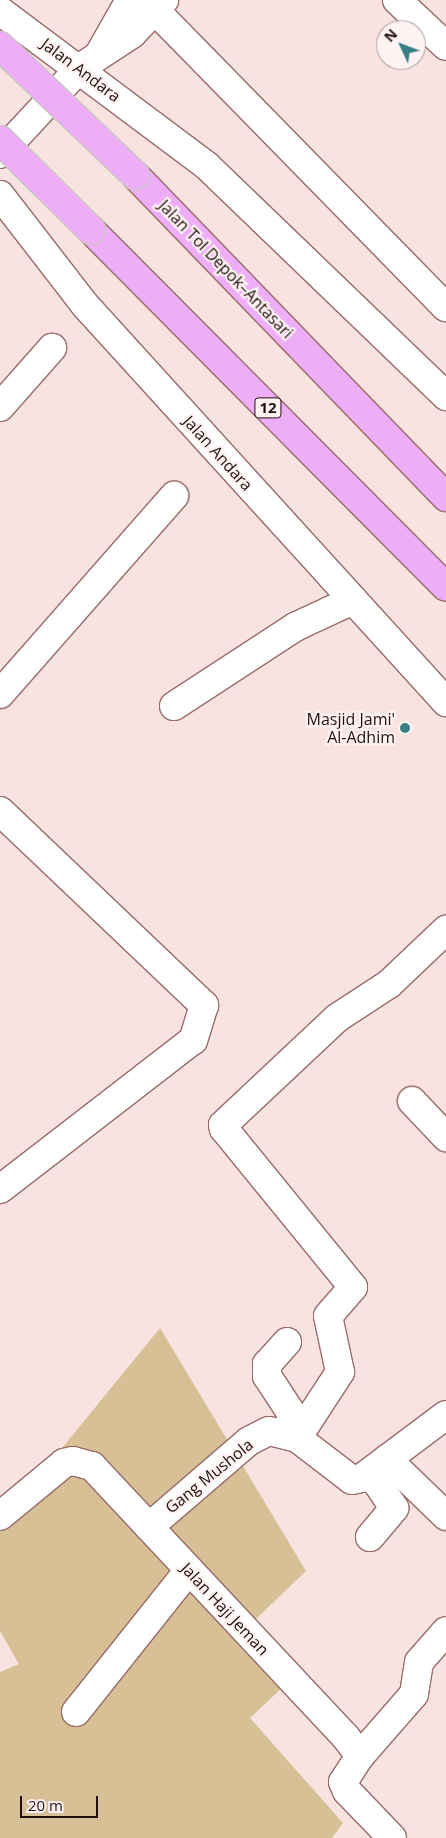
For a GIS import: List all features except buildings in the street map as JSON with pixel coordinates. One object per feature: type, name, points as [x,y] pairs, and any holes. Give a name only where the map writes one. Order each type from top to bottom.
[{"type":"highway","name":"Jalan Tol Depok–Antasari","points":[[0,46],[135,175],[446,497]]},
{"type":"highway","name":"12","points":[[0,140],[446,587]]},
{"type":"street","points":[[0,154],[90,60],[130,0]]},
{"type":"street","points":[[397,0],[446,46]]},
{"type":"street","points":[[90,60],[132,34],[154,4],[446,307]]},
{"type":"street","name":"Jalan Andara","points":[[0,11],[90,60],[207,166],[446,396]]},
{"type":"street","name":"Jalan Andara","points":[[0,195],[85,305],[446,702]]},
{"type":"street","points":[[0,408],[52,348]]},
{"type":"street","points":[[0,694],[174,496]]},
{"type":"street","points":[[174,706],[295,627],[353,600]]},
{"type":"street","points":[[0,812],[204,1005],[193,1040],[0,1190]]},
{"type":"street","points":[[292,1437],[340,1372],[328,1316],[353,1287],[224,1130],[224,1125],[337,1018],[389,984],[446,930]]},
{"type":"street","points":[[412,1101],[446,1137]]},
{"type":"street","points":[[287,1342],[267,1364],[267,1376],[292,1414],[292,1437]]},
{"type":"street","points":[[292,1437],[352,1480],[362,1478],[446,1415]]},
{"type":"street","name":"Gang Mushola","points":[[148,1527],[249,1441],[269,1431],[292,1437]]},
{"type":"street","name":"Jalan Haji Jeman","points":[[0,1516],[64,1463],[73,1461],[92,1466],[188,1571],[345,1736],[360,1756]]},
{"type":"street","points":[[378,1466],[446,1516]]},
{"type":"street","points":[[370,1537],[394,1508],[378,1466]]},
{"type":"street","points":[[76,1712],[188,1571]]},
{"type":"street","points":[[392,1838],[346,1792],[343,1782],[360,1756],[414,1694],[418,1662],[446,1631]]},
{"type":"shaded area","points":[[160,1328],[306,1571],[239,1635],[284,1686],[250,1718],[343,1823],[332,1838],[0,1838],[0,1672],[19,1664],[0,1631],[0,1524]]},
{"type":"place","name":"Masjid Jami' Al-Adhim","points":[[405,728]]}]
